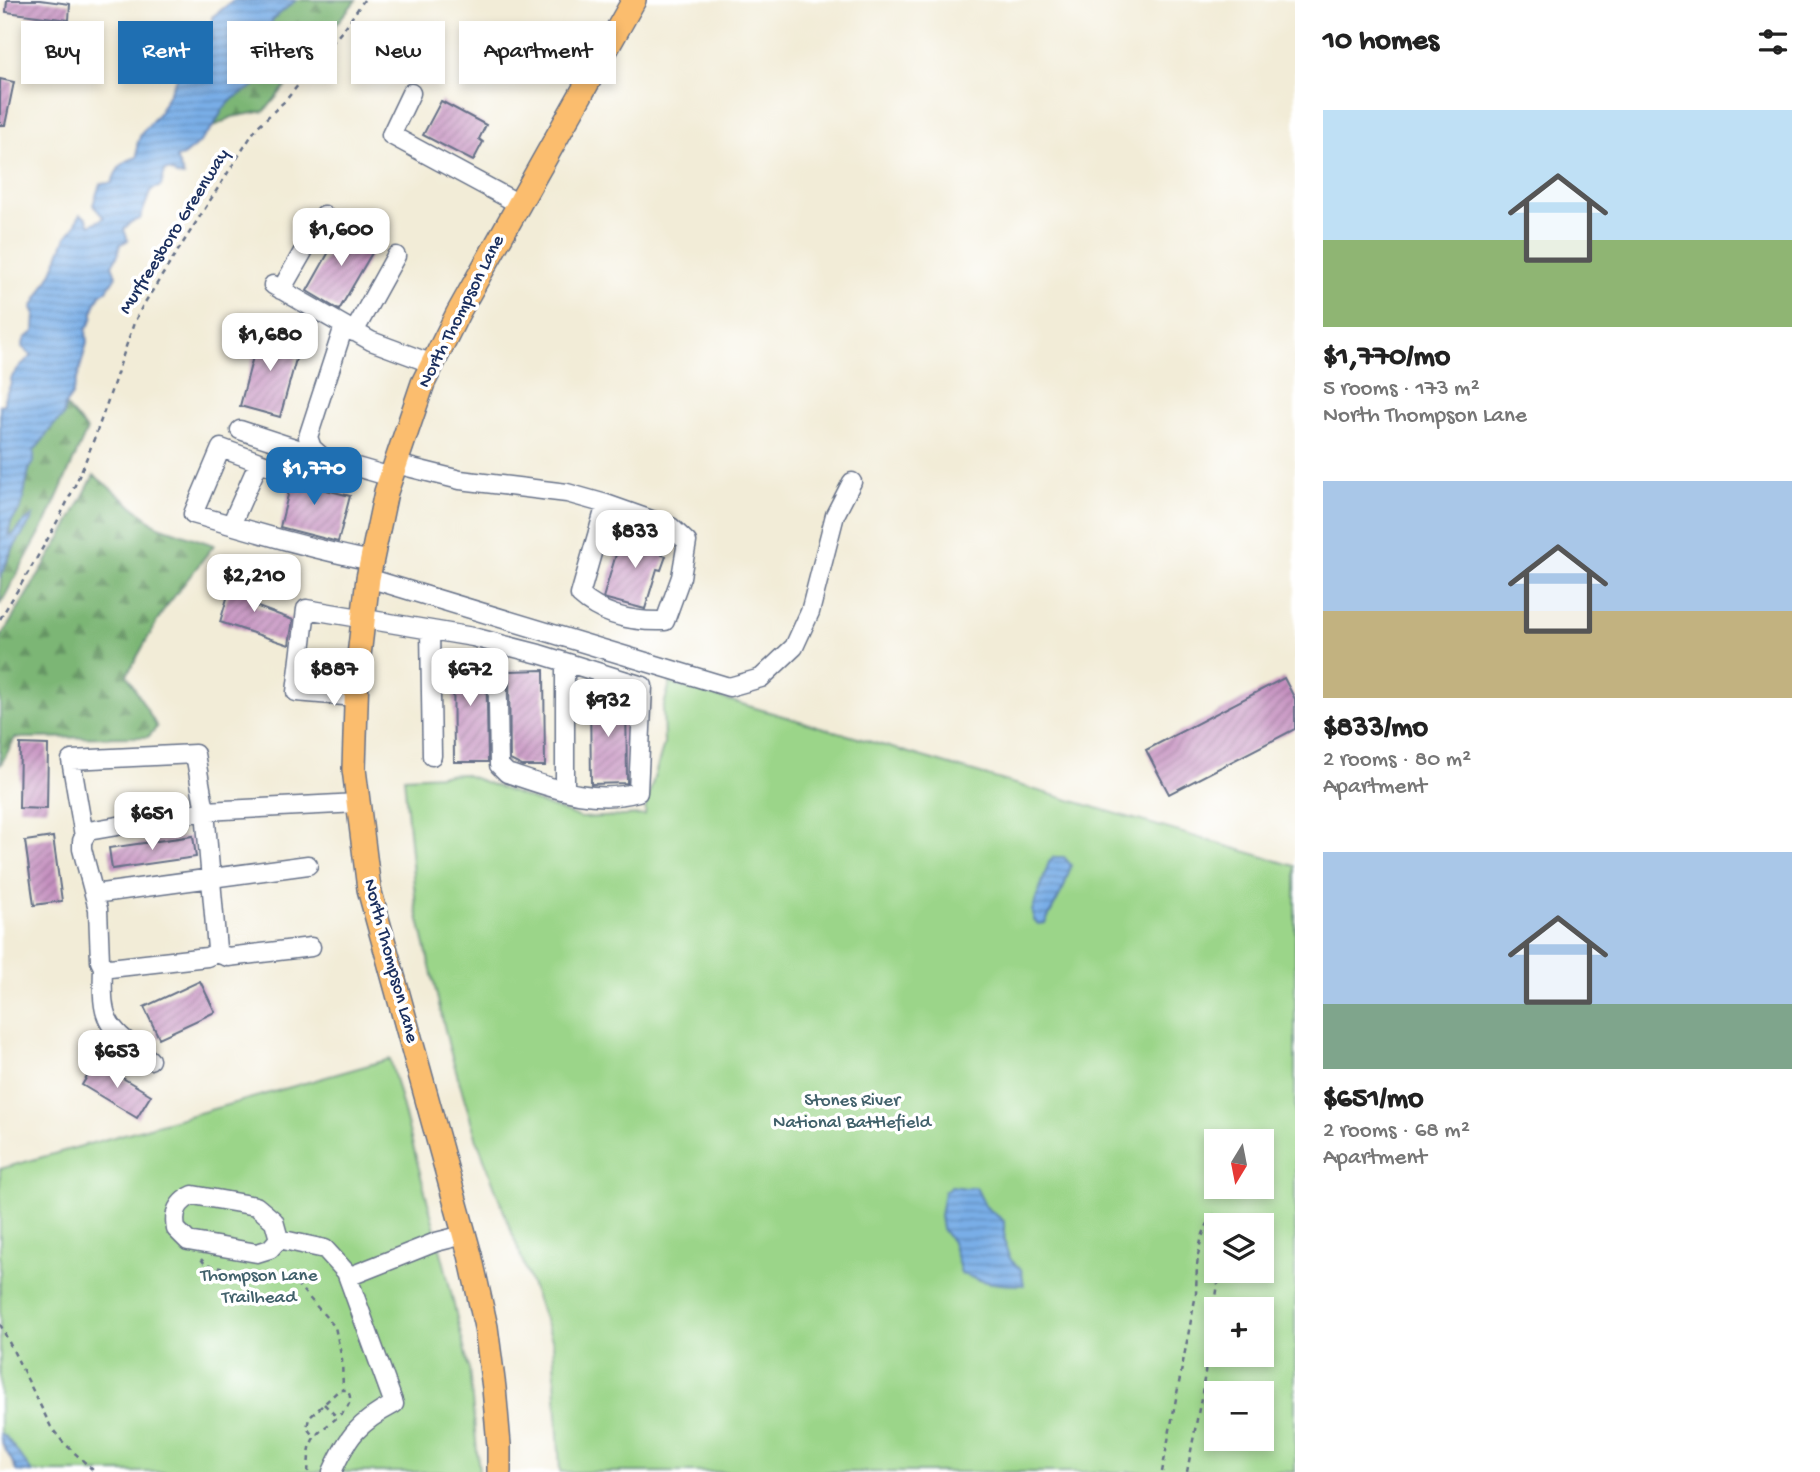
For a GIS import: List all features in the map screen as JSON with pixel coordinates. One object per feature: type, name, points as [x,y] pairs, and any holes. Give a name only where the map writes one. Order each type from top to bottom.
[{"type":"main road","name":"North Thompson Lane","points":[[499,1472],[499,1445],[486,1327],[464,1236],[369,889],[354,769],[356,696],[363,619],[370,570],[394,470],[423,383],[458,313],[634,0]]},
{"type":"lane","points":[[411,93],[391,135],[519,204]]},
{"type":"lane","points":[[324,215],[277,288],[371,341],[433,364]]},
{"type":"lane","points":[[322,457],[312,448],[308,437],[349,329],[396,256]]},
{"type":"lane","points":[[240,430],[322,457],[460,481],[567,493],[606,503],[671,527],[687,542],[681,577],[665,621],[640,622],[594,608],[580,595],[606,503]]},
{"type":"lane","points":[[288,471],[221,448],[193,514],[333,554],[370,570],[729,687],[761,678],[794,647],[810,612],[835,515],[852,482]]},
{"type":"lane","points":[[231,525],[258,462]]},
{"type":"lane","points":[[356,696],[296,692],[306,609],[497,643],[643,686],[638,792],[620,797],[585,797],[507,773],[499,765],[497,643]]},
{"type":"lane","points":[[430,630],[432,756]]},
{"type":"lane","points":[[565,662],[565,791]]},
{"type":"lane","points":[[150,1060],[111,1030],[102,1002],[103,967],[100,961],[98,909],[82,849],[84,836],[71,760],[195,754],[205,811],[217,943],[215,953]]},
{"type":"lane","points":[[84,836],[94,829],[205,811],[359,803]]},
{"type":"lane","points":[[94,894],[308,865]]},
{"type":"lane","points":[[103,967],[195,958],[215,953],[228,957],[311,947]]},
{"type":"lane","points":[[192,1195],[256,1206],[274,1221],[279,1239],[270,1249],[257,1253],[188,1241],[176,1229],[176,1212],[179,1203],[192,1195]]},
{"type":"lane","points":[[348,1277],[436,1242],[464,1236]]},
{"type":"lane","points":[[279,1239],[325,1250],[346,1272],[394,1404],[369,1417],[350,1436],[336,1470]]},
{"type":"path","name":"Murfreesboro Greenway","points":[[0,619],[45,545],[70,496],[142,307],[257,127],[286,100],[364,0]]},
{"type":"path","points":[[1162,1472],[1196,1294],[1197,1266],[1204,1230]]},
{"type":"path","points":[[199,1254],[206,1265],[296,1283],[335,1327],[342,1359],[343,1389],[350,1395],[351,1402],[314,1437],[308,1472]]},
{"type":"path","points":[[1186,1472],[1202,1393],[1218,1283]]},
{"type":"path","points":[[0,1324],[51,1427],[95,1472]]},
{"type":"path","points":[[314,1437],[307,1428],[309,1418],[343,1389]]},
{"type":"path","points":[[324,1404],[337,1417]]},
{"type":"green space","points":[[296,0],[356,0],[337,23],[337,21],[272,20]]},
{"type":"green space","points":[[287,84],[265,111],[232,117],[213,127],[223,109],[234,98],[254,86]]},
{"type":"green space","points":[[65,405],[87,430],[47,520],[0,605],[1,576],[23,523],[13,535],[8,536],[11,522],[21,508],[29,470],[34,461],[34,450],[63,417]]},
{"type":"green space","points":[[94,475],[156,525],[214,545],[163,611],[127,675],[157,727],[148,737],[15,738],[0,766],[0,639],[66,529]]},
{"type":"green space","name":"Stones River National Battlefield","points":[[670,683],[1295,866],[1295,1472],[560,1472],[553,1342],[476,1137],[449,1047],[416,907],[404,777],[463,774],[581,818],[645,815],[664,744],[663,709]]},
{"type":"green space","name":"Thompson Lane Trailhead","points":[[390,1059],[469,1369],[479,1472],[32,1472],[6,1437],[0,1433],[0,1169]]},
{"type":"water","points":[[234,0],[296,0],[272,21],[227,21],[227,84],[256,84],[234,98],[199,143],[183,156],[176,158],[184,176],[165,170],[161,186],[151,190],[140,219],[131,222],[124,229],[128,241],[120,244],[112,265],[116,276],[94,307],[92,320],[86,330],[87,343],[72,395],[65,405],[63,417],[34,450],[34,462],[29,470],[21,508],[11,522],[8,535],[13,535],[33,516],[10,553],[0,578],[0,405],[4,404],[12,376],[32,356],[22,347],[25,338],[34,332],[35,314],[32,308],[80,214],[86,217],[90,225],[104,218],[93,205],[100,184],[112,183],[121,166],[137,157],[141,134],[159,113],[174,84],[213,84],[212,17]]},
{"type":"water","points":[[1054,857],[1064,857],[1071,865],[1064,887],[1045,923],[1038,924],[1032,911],[1049,862]]},
{"type":"water","points":[[951,1186],[976,1187],[985,1206],[1004,1221],[1006,1248],[1011,1260],[1021,1269],[1024,1285],[991,1283],[961,1273],[952,1242],[942,1229],[940,1216],[944,1192]]},
{"type":"water","points":[[0,1433],[6,1437],[32,1472],[16,1471]]},
{"type":"building","points":[[7,0],[70,4],[69,20],[6,12]]},
{"type":"building","points":[[0,79],[14,82],[5,125],[0,125]]},
{"type":"building","points":[[441,101],[486,125],[479,139],[483,142],[473,161],[423,135]]},
{"type":"building","points":[[343,227],[376,246],[339,310],[307,291]]},
{"type":"building","points":[[260,330],[301,341],[280,417],[240,406]]},
{"type":"building","points":[[296,462],[319,468],[314,487],[350,496],[338,542],[280,527],[291,483],[299,475]]},
{"type":"building","points":[[623,531],[665,543],[662,555],[666,556],[661,570],[657,569],[645,609],[603,598]]},
{"type":"building","points":[[233,578],[260,587],[255,606],[293,620],[289,645],[220,622]]},
{"type":"building","points":[[453,653],[486,653],[488,762],[454,762]]},
{"type":"building","points":[[544,670],[545,766],[522,766],[510,760],[509,671]]},
{"type":"building","points":[[1284,678],[1295,699],[1295,729],[1169,794],[1146,750]]},
{"type":"building","points":[[590,694],[626,694],[627,783],[591,784]]},
{"type":"building","points":[[20,744],[48,745],[47,809],[19,808]]},
{"type":"building","points":[[193,836],[196,857],[112,869],[109,848]]},
{"type":"building","points":[[53,837],[62,901],[34,905],[25,841]]},
{"type":"building","points":[[200,981],[215,1012],[159,1038],[144,1007]]},
{"type":"building","points":[[96,1062],[151,1095],[137,1118],[82,1085]]}]
